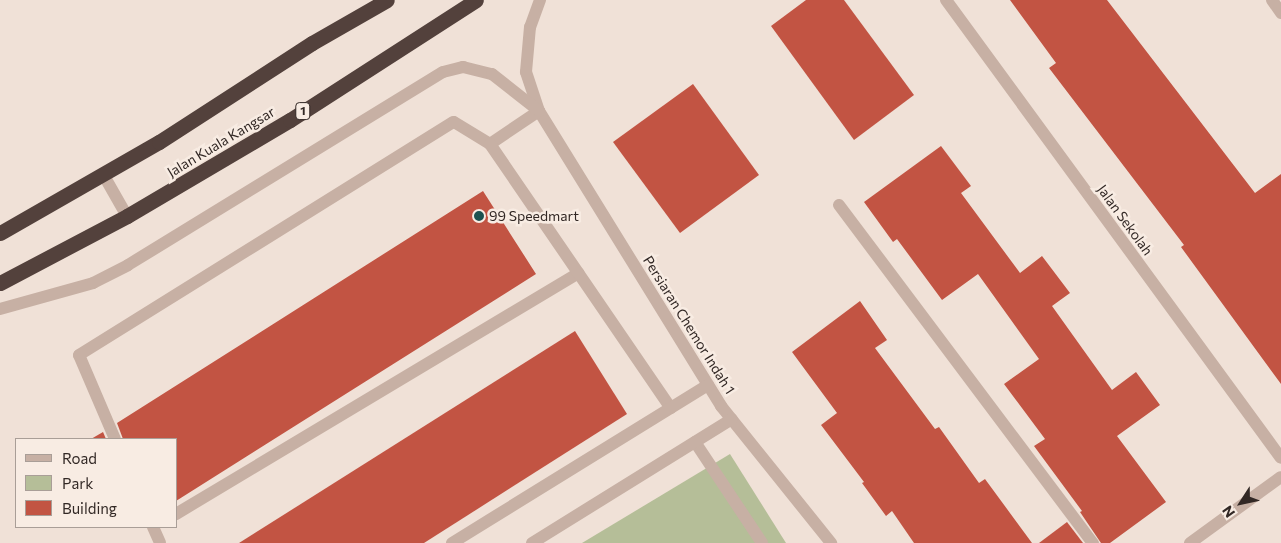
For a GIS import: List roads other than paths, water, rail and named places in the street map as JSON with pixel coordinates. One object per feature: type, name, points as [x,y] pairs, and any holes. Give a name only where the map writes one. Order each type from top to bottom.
[{"type":"highway","points":[[0,233],[103,174],[387,0]]},
{"type":"highway","name":"Jalan Kuala Kangsar","points":[[0,283],[127,216],[290,120],[476,0]]},
{"type":"street","points":[[539,111],[526,72],[530,27],[540,0]]},
{"type":"street","name":"Jalan Sekolah","points":[[946,0],[1281,458]]},
{"type":"street","points":[[1272,0],[1281,13]]},
{"type":"street","points":[[0,309],[93,283],[128,265],[443,72],[463,67],[492,74],[539,111]]},
{"type":"street","points":[[490,144],[539,111]]},
{"type":"street","name":"Persiaran Chemor Indah 1","points":[[539,111],[708,385],[732,419],[830,543]]},
{"type":"street","points":[[115,438],[79,355],[454,122],[490,144],[672,408]]},
{"type":"street","points":[[103,174],[127,216]]},
{"type":"street","points":[[839,205],[1093,543]]},
{"type":"street","points":[[178,513],[578,273]]},
{"type":"street","points":[[452,543],[708,385]]},
{"type":"street","points":[[532,543],[732,419]]},
{"type":"street","points":[[694,442],[762,543]]},
{"type":"street","points":[[1190,543],[1281,477]]},
{"type":"street","points":[[154,528],[160,543]]},
{"type":"place","name":"99 Speedmart","points":[[479,216]]}]
